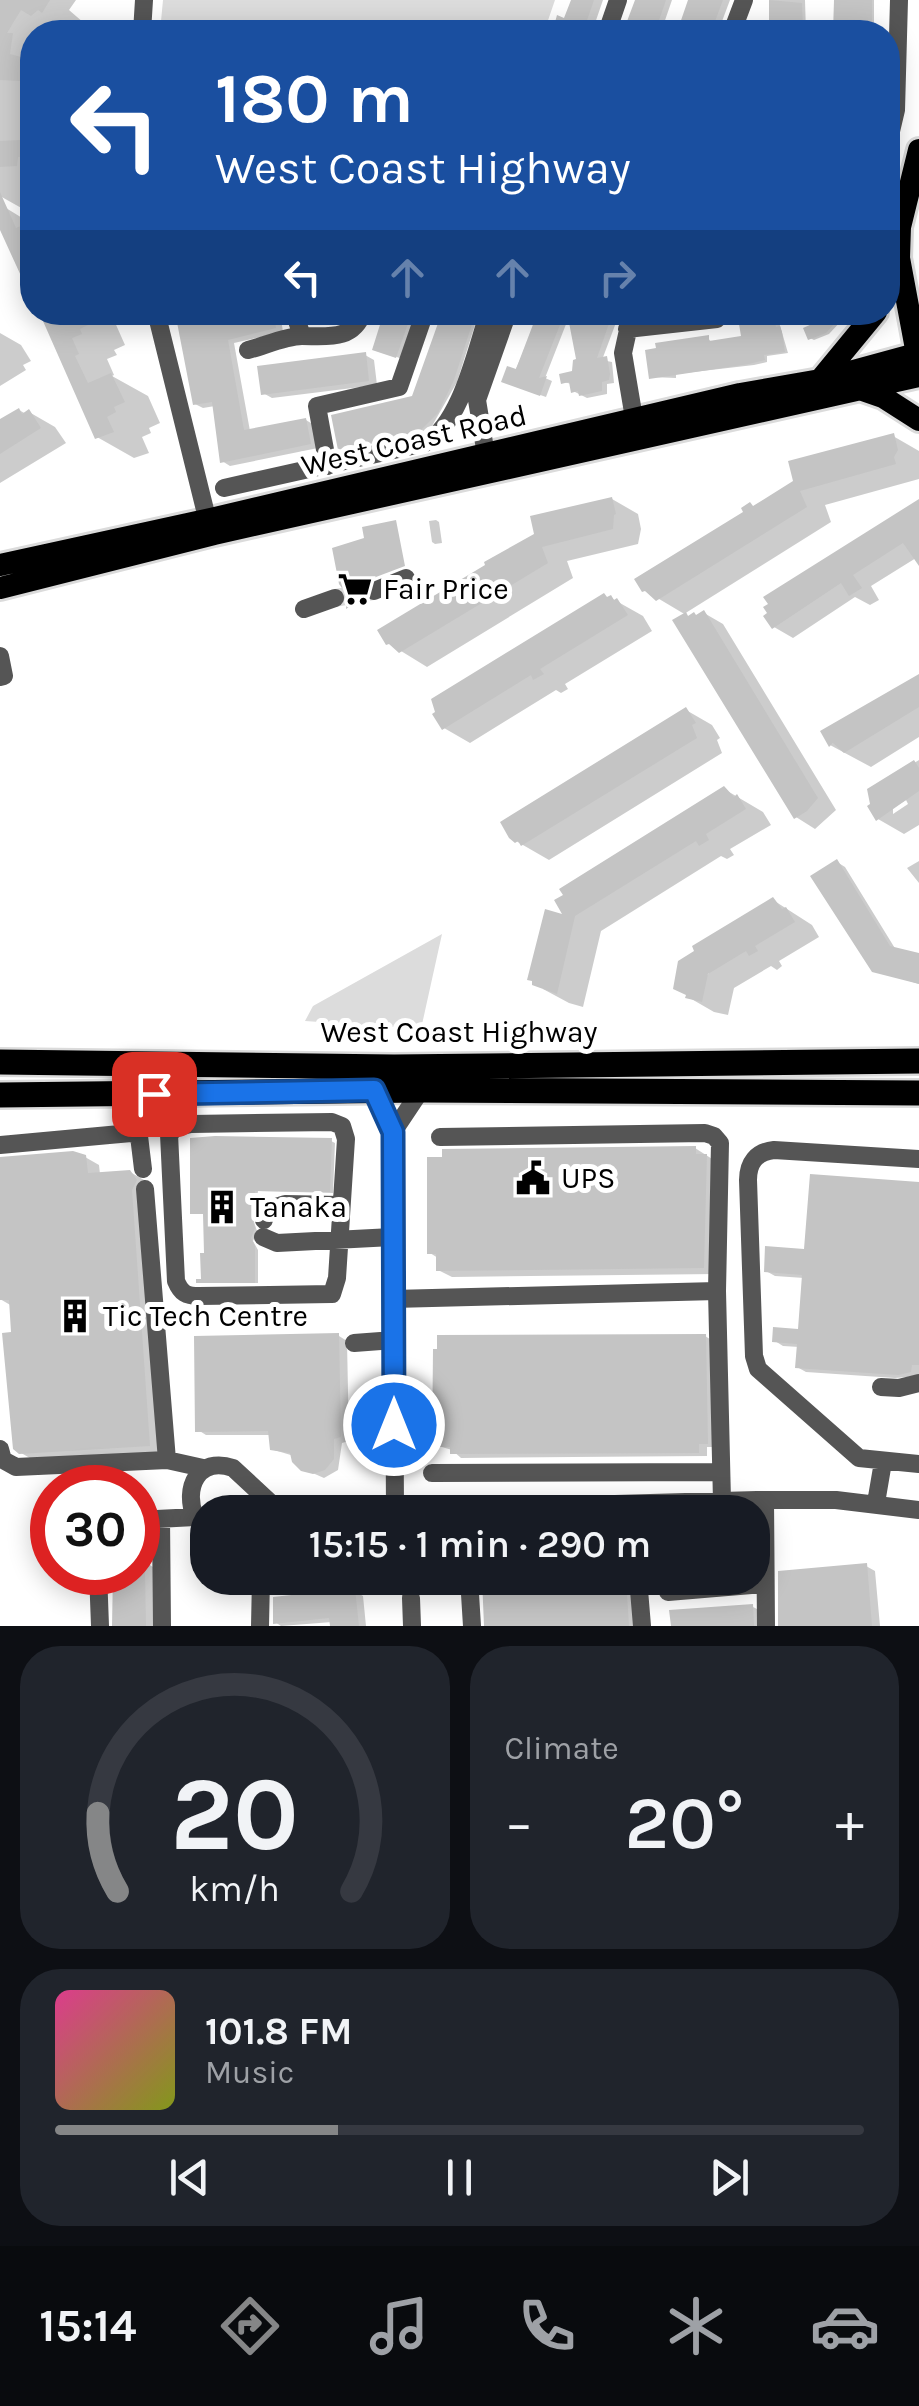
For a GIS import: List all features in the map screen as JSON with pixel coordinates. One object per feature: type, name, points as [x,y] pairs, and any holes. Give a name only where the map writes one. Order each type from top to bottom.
[{"type":"highway","name":"West Coast Highway","points":[[0,1062],[394,1067],[919,1061]]},
{"type":"highway","points":[[694,1064],[704,1078],[697,1091]]},
{"type":"highway","name":"West Coast Highway","points":[[0,1095],[374,1090],[919,1093]]},
{"type":"main road","points":[[900,227],[919,150]]},
{"type":"main road","points":[[900,268],[918,362]]},
{"type":"main road","points":[[820,380],[865,325]]},
{"type":"main road","name":"West Coast Road","points":[[0,588],[122,548],[636,430],[740,394],[918,362]]},
{"type":"main road","name":"West Coast Road","points":[[210,527],[338,472],[396,484],[486,455],[858,389],[918,362]]},
{"type":"main road","points":[[858,389],[883,397],[919,420]]},
{"type":"main road","name":"West Coast Road","points":[[0,565],[122,548]]},
{"type":"street","points":[[159,325],[210,527]]},
{"type":"street","points":[[298,325],[302,336]]},
{"type":"street","points":[[248,350],[302,336],[345,334],[357,325]]},
{"type":"street","points":[[338,472],[317,406],[399,387],[420,325]]},
{"type":"street","points":[[486,325],[469,397],[486,455]]},
{"type":"street","points":[[224,488],[338,472],[436,438],[469,397],[502,325]]},
{"type":"street","points":[[629,325],[623,352],[636,430]]},
{"type":"street","points":[[374,591],[406,578]]},
{"type":"street","points":[[304,609],[335,598]]},
{"type":"street","points":[[0,656],[4,676],[0,677]]},
{"type":"street","points":[[374,1090],[393,1132],[395,1495]]},
{"type":"street","points":[[393,1132],[421,1090]]},
{"type":"street","points":[[191,1124],[342,1126],[346,1140],[340,1241],[336,1287],[326,1296],[187,1296],[176,1280],[169,1134],[177,1127],[191,1124]]},
{"type":"street","points":[[0,1145],[131,1133],[142,1143],[144,1169]]},
{"type":"street","points":[[440,1137],[705,1133],[720,1143],[717,1291],[722,1495]]},
{"type":"street","points":[[919,1160],[774,1150],[758,1154],[748,1171],[756,1364],[762,1374],[855,1454],[883,1462],[919,1464]]},
{"type":"street","points":[[145,1189],[166,1460]]},
{"type":"street","points":[[340,1206],[276,1205],[266,1210],[264,1228],[277,1243],[392,1237]]},
{"type":"street","points":[[393,1299],[717,1291]]},
{"type":"street","points":[[354,1344],[394,1340]]},
{"type":"street","points":[[882,1386],[898,1388],[919,1383]]},
{"type":"street","points":[[0,1448],[4,1460],[16,1467],[166,1460],[203,1468],[224,1465],[233,1468],[262,1495]]},
{"type":"street","points":[[876,1503],[883,1462]]},
{"type":"street","points":[[190,1503],[189,1492],[203,1468]]},
{"type":"street","points":[[432,1473],[721,1472]]},
{"type":"street","points":[[770,1500],[876,1503],[919,1510]]},
{"type":"street","points":[[162,1626],[160,1518],[190,1519]]},
{"type":"street","points":[[99,1595],[100,1626]]},
{"type":"street","points":[[260,1626],[261,1595]]},
{"type":"street","points":[[470,1595],[472,1626]]},
{"type":"street","points":[[639,1595],[642,1626]]},
{"type":"street","points":[[765,1595],[766,1626]]},
{"type":"street","points":[[411,1598],[412,1626]]},
{"type":"shaded area","points":[[163,0],[555,0],[548,20],[161,20]]},
{"type":"shaded area","points":[[442,934],[421,1029],[305,1021],[313,1006]]},
{"type":"building","points":[[0,0],[50,0],[42,13],[38,10],[31,16],[21,10],[7,33],[13,33],[10,54],[20,57],[20,81],[0,80]]},
{"type":"building","points":[[571,0],[594,0],[587,20],[556,20],[557,15],[564,18]]},
{"type":"building","points":[[635,0],[666,0],[659,20],[628,20]]},
{"type":"building","points":[[688,0],[723,0],[716,20],[681,20]]},
{"type":"building","points":[[769,0],[802,3],[803,20],[769,20]]},
{"type":"building","points":[[834,0],[872,0],[872,20],[833,20]]},
{"type":"building","points":[[20,140],[17,166],[0,167],[0,141]]},
{"type":"building","points":[[0,192],[16,228],[20,226],[20,274],[0,230]]},
{"type":"building","points":[[45,325],[88,325],[80,329],[82,334],[72,338],[79,354],[75,356],[88,383],[111,373],[125,402],[114,407],[116,412],[107,417],[114,432],[95,439]]},
{"type":"building","points":[[178,325],[276,325],[228,340],[244,430],[306,418],[311,444],[220,463],[212,402],[193,405]]},
{"type":"building","points":[[380,325],[407,325],[396,358],[372,350]]},
{"type":"building","points":[[437,325],[472,325],[454,380],[438,413],[420,431],[338,450],[331,415],[412,396]]},
{"type":"building","points":[[533,325],[560,325],[539,378],[547,376],[540,396],[501,382],[507,366],[516,369]]},
{"type":"building","points":[[569,325],[608,325],[597,358],[607,356],[610,374],[609,380],[602,382],[602,391],[579,396],[578,391],[571,393],[569,382],[561,384],[559,374],[572,371],[576,359]]},
{"type":"building","points":[[739,325],[780,326],[785,352],[764,355],[765,360],[749,364],[649,379],[645,350],[656,348],[655,343],[709,335],[709,341],[741,336]]},
{"type":"building","points":[[833,325],[826,333],[808,340],[803,328]]},
{"type":"building","points":[[366,352],[369,381],[261,395],[257,366]]},
{"type":"building","points":[[19,408],[22,414],[29,409],[41,428],[0,454],[0,419]]},
{"type":"building","points":[[894,433],[896,464],[800,491],[807,507],[656,601],[642,592],[634,579],[743,512],[741,508],[750,502],[753,506],[793,481],[788,461]]},
{"type":"building","points":[[612,497],[616,514],[613,529],[542,547],[548,563],[399,653],[386,645],[377,630],[534,534],[530,516]]},
{"type":"building","points":[[919,499],[919,566],[903,543],[853,575],[862,588],[849,596],[841,583],[772,629],[763,616],[767,613],[763,607],[768,604],[763,597]]},
{"type":"building","points":[[396,520],[405,566],[368,580],[362,588],[364,597],[346,609],[347,595],[339,584],[332,548],[364,538],[362,527]]},
{"type":"building","points":[[604,593],[617,598],[628,615],[540,669],[544,674],[533,680],[531,675],[442,730],[432,714],[435,712],[431,699]]},
{"type":"building","points":[[704,610],[818,798],[794,819],[672,620],[686,612],[688,616]]},
{"type":"building","points":[[919,674],[919,707],[844,753],[833,743],[829,747],[820,731]]},
{"type":"building","points":[[686,707],[696,723],[692,725],[697,738],[521,846],[509,838],[500,822]]},
{"type":"building","points":[[914,760],[919,768],[919,791],[876,821],[867,806],[867,789]]},
{"type":"building","points":[[724,786],[734,797],[737,794],[746,809],[706,834],[709,840],[699,846],[696,841],[575,916],[557,994],[532,985],[527,980],[545,909],[562,914],[554,900],[563,895],[559,889]]},
{"type":"building","points":[[837,859],[890,946],[919,953],[919,984],[872,972],[810,876]]},
{"type":"building","points":[[773,897],[782,909],[786,907],[795,922],[755,946],[758,951],[749,956],[746,951],[708,974],[702,1002],[685,998],[673,989],[678,961],[694,951],[692,946]]},
{"type":"building","name":"Tanaka","points":[[190,1138],[332,1138],[330,1192],[255,1191],[255,1228],[251,1238],[255,1246],[255,1283],[196,1283],[196,1279],[201,1279],[200,1253],[204,1253],[203,1214],[190,1214]]},
{"type":"building","points":[[696,1146],[696,1154],[707,1154],[704,1268],[436,1271],[436,1254],[427,1254],[427,1157],[442,1157],[442,1149]]},
{"type":"building","name":"Tic Tech Centre","points":[[73,1151],[86,1155],[88,1173],[130,1170],[137,1180],[132,1190],[150,1446],[19,1454],[13,1449],[2,1333],[11,1332],[9,1300],[0,1300],[0,1157]]},
{"type":"building","points":[[810,1174],[919,1182],[919,1365],[912,1365],[911,1372],[898,1375],[795,1368],[797,1344],[772,1342],[773,1327],[798,1329],[802,1275],[764,1272],[765,1246],[804,1249]]},
{"type":"building","points":[[339,1333],[341,1437],[334,1439],[334,1459],[325,1470],[313,1474],[301,1471],[290,1453],[270,1450],[268,1431],[195,1432],[194,1336]]},
{"type":"building","points":[[706,1334],[708,1444],[699,1444],[699,1453],[450,1454],[450,1447],[432,1447],[433,1349],[437,1349],[437,1335]]},
{"type":"building","points":[[867,1563],[872,1626],[778,1626],[778,1571]]},
{"type":"building","points":[[113,1595],[145,1595],[146,1626],[112,1626]]},
{"type":"building","points":[[356,1595],[359,1626],[330,1626],[329,1618],[273,1624],[273,1597]]},
{"type":"building","points":[[483,1595],[627,1595],[629,1626],[484,1626]]},
{"type":"building","points":[[753,1604],[754,1626],[671,1626],[669,1610]]},
{"type":"tunnel","points":[[335,598],[374,591]]},
{"type":"place","name":"Fair Price","points":[[355,589]]},
{"type":"place","name":"UPS","points":[[533,1178]]},
{"type":"place","name":"Tanaka","points":[[222,1207]]},
{"type":"place","name":"Tic Tech Centre","points":[[75,1316]]},
{"type":"route","points":[[154,1094],[374,1090],[393,1132],[394,1425]]}]
